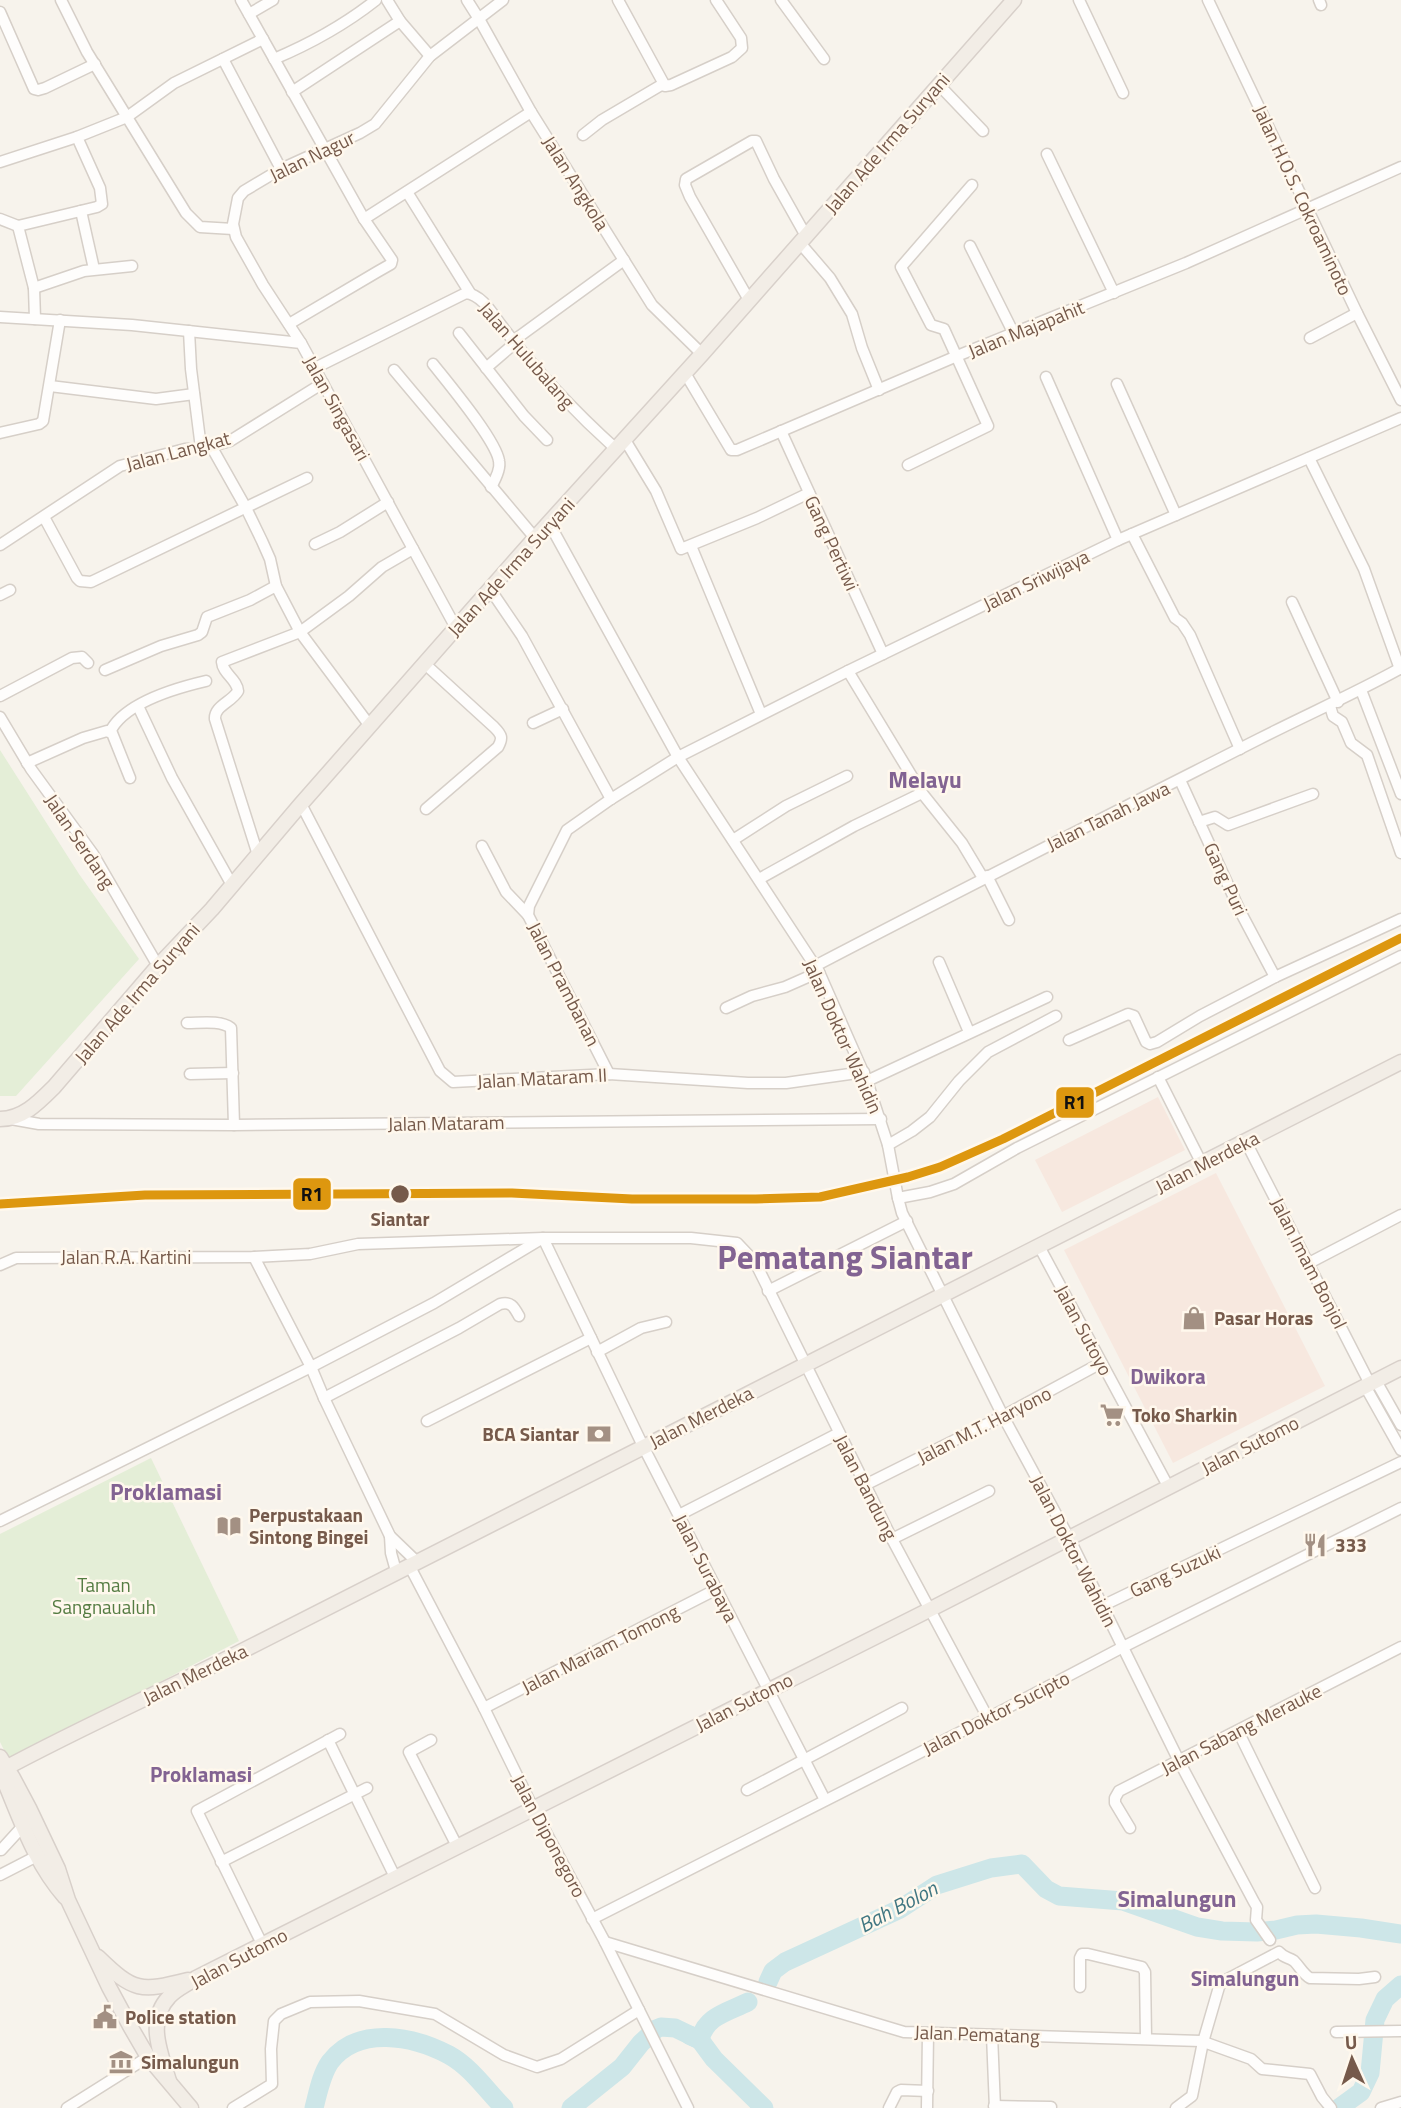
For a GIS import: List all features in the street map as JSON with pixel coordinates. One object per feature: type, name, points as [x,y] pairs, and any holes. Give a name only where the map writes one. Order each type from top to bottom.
[{"type":"main road","name":"Jalan Ade Irma Suryani","points":[[5,1119],[36,1105],[54,1087],[456,628],[1014,0]]},
{"type":"main road","name":"Jalan Merdeka","points":[[2,1766],[252,1646],[804,1364],[1040,1248],[1401,1062]]},
{"type":"main road","name":"Jalan Sutomo","points":[[169,2081],[157,2039],[158,2013],[169,1997],[196,1978],[929,1610],[1401,1368]]},
{"type":"main road","points":[[2,1766],[30,1842],[50,1879],[68,1900]]},
{"type":"main road","points":[[2,1766],[58,1869],[68,1900],[119,2007],[148,2057],[191,2108]]},
{"type":"main road","points":[[92,1952],[125,1982],[139,1987],[151,1988],[196,1978]]},
{"type":"street","points":[[61,0],[95,64],[186,214],[200,228],[233,229],[263,285],[301,343]]},
{"type":"street","points":[[241,0],[364,219],[393,260],[391,264],[289,324]]},
{"type":"street","points":[[249,14],[273,0]]},
{"type":"street","points":[[274,59],[311,43],[348,22],[376,0]]},
{"type":"street","points":[[387,0],[430,56]]},
{"type":"street","name":"Jalan Angkola","points":[[467,0],[531,112],[652,304],[702,354]]},
{"type":"street","name":"Jalan Nagur","points":[[233,229],[238,198],[244,191],[281,169],[375,124],[430,56],[503,0]]},
{"type":"street","points":[[618,0],[665,86],[732,57],[742,48],[741,38],[716,0]]},
{"type":"street","points":[[781,0],[824,59]]},
{"type":"street","points":[[1079,0],[1123,93]]},
{"type":"street","name":"Jalan H.O.S. Cokroaminoto","points":[[1208,0],[1401,400]]},
{"type":"street","points":[[0,12],[34,89],[45,88],[95,64]]},
{"type":"street","points":[[292,92],[400,20]]},
{"type":"street","points":[[0,162],[127,117],[174,83],[262,39]]},
{"type":"street","points":[[223,59],[281,169]]},
{"type":"street","points":[[583,135],[663,84]]},
{"type":"street","points":[[939,85],[983,131]]},
{"type":"street","points":[[364,219],[531,112]]},
{"type":"street","points":[[0,219],[18,226],[102,204],[93,171],[76,137]]},
{"type":"street","points":[[749,300],[685,185],[686,179],[756,141],[803,239],[852,313],[862,348],[879,390]]},
{"type":"street","points":[[1046,154],[1114,293]]},
{"type":"street","name":"Jalan Majapahit","points":[[685,373],[731,450],[737,450],[957,356],[1186,263],[1401,167]]},
{"type":"street","points":[[908,465],[988,426],[944,329],[933,327],[928,322],[901,267],[972,185]]},
{"type":"street","points":[[407,192],[470,293]]},
{"type":"street","points":[[81,211],[94,269]]},
{"type":"street","points":[[18,226],[34,288],[35,319]]},
{"type":"street","points":[[970,246],[1014,334]]},
{"type":"street","points":[[486,368],[514,342],[624,260]]},
{"type":"street","points":[[34,288],[94,269],[132,266]]},
{"type":"street","name":"Jalan Hulubalang","points":[[315,368],[470,293],[488,307],[514,342],[571,408],[620,444],[656,491],[679,547],[683,549],[691,546]]},
{"type":"street","points":[[1310,338],[1357,313]]},
{"type":"street","name":"Jalan Singasari","points":[[0,317],[189,331],[301,343],[456,628]]},
{"type":"street","points":[[0,433],[43,422],[60,320]]},
{"type":"street","points":[[189,331],[194,394],[206,447],[246,508],[270,559],[276,586],[300,632],[370,726]]},
{"type":"street","points":[[458,332],[524,416],[547,440]]},
{"type":"street","points":[[433,364],[473,416],[498,457],[499,467],[491,487]]},
{"type":"street","points":[[394,370],[536,538]]},
{"type":"street","points":[[1046,377],[1118,540]]},
{"type":"street","name":"Jalan Langkat","points":[[0,545],[121,466],[184,449],[230,441],[323,383]]},
{"type":"street","points":[[1117,384],[1176,515]]},
{"type":"street","points":[[50,386],[156,399],[194,394]]},
{"type":"street","name":"Jalan Sriwijaya","points":[[678,757],[1118,540],[1401,418]]},
{"type":"street","name":"Gang Pertiwi","points":[[781,431],[883,654]]},
{"type":"street","points":[[1309,457],[1364,569],[1400,669]]},
{"type":"street","points":[[44,517],[77,578],[91,582],[307,478]]},
{"type":"street","points":[[761,714],[691,546],[809,493]]},
{"type":"street","points":[[315,544],[388,502]]},
{"type":"street","name":"Jalan Doktor Wahidin","points":[[549,523],[678,757],[817,969],[881,1119],[898,1198],[907,1222],[1003,1416],[1069,1538],[1179,1761],[1257,1907],[1256,1920],[1270,1940]]},
{"type":"street","points":[[1132,534],[1175,618],[1190,635],[1240,749]]},
{"type":"street","points":[[258,855],[215,719],[217,710],[238,691],[237,684],[222,663],[300,632],[349,596],[382,567],[413,549]]},
{"type":"street","points":[[202,632],[207,617],[250,600],[276,586]]},
{"type":"street","points":[[491,589],[512,619],[611,799]]},
{"type":"street","points":[[1292,602],[1334,704],[1333,716],[1343,724],[1352,743],[1367,755],[1401,853]]},
{"type":"street","points":[[202,632],[209,643]]},
{"type":"street","points":[[105,670],[202,632]]},
{"type":"street","points":[[0,696],[72,658],[82,657],[88,663]]},
{"type":"street","points":[[425,664],[502,736],[498,747],[426,810]]},
{"type":"street","name":"Jalan Tanah Jawa","points":[[726,1008],[752,996],[785,987],[985,877],[1400,669]]},
{"type":"street","points":[[848,671],[922,793],[962,843],[1009,920]]},
{"type":"street","points":[[110,732],[121,715],[172,691],[206,681]]},
{"type":"street","points":[[1361,690],[1401,794]]},
{"type":"street","points":[[138,706],[177,787],[232,885]]},
{"type":"street","points":[[533,723],[563,709]]},
{"type":"street","name":"Jalan Serdang","points":[[0,717],[27,763],[93,854],[158,966]]},
{"type":"street","points":[[27,763],[83,738],[102,731],[110,732]]},
{"type":"street","points":[[110,732],[130,778]]},
{"type":"street","name":"Jalan Prambanan","points":[[610,1073],[528,915],[529,906],[568,830],[678,757]]},
{"type":"street","points":[[733,840],[786,806],[847,776]]},
{"type":"street","name":"Gang Puri","points":[[1180,780],[1240,911],[1275,976]]},
{"type":"street","points":[[759,879],[854,826],[922,793]]},
{"type":"street","points":[[1199,822],[1214,817],[1228,825],[1313,794]]},
{"type":"street","name":"Jalan Mataram II","points":[[301,804],[440,1071],[453,1082],[610,1073],[748,1083],[865,1077],[1047,997]]},
{"type":"street","points":[[482,846],[506,892],[528,915]]},
{"type":"street","points":[[1069,1040],[1128,1014],[1133,1015],[1146,1042],[1154,1043],[1275,976],[1401,919]]},
{"type":"street","points":[[898,1198],[954,1184],[1017,1148],[1401,956]]},
{"type":"street","points":[[939,962],[968,1032]]},
{"type":"street","points":[[888,1145],[930,1117],[959,1080],[988,1052],[1056,1016]]},
{"type":"street","points":[[187,1023],[220,1024],[231,1028],[234,1125]]},
{"type":"street","points":[[190,1074],[233,1073]]},
{"type":"street","points":[[1158,1077],[1202,1164]]},
{"type":"street","name":"Jalan Mataram","points":[[5,1119],[39,1124],[234,1125],[881,1119]]},
{"type":"street","name":"Jalan Imam Bonjol","points":[[1247,1142],[1370,1384]]},
{"type":"street","points":[[1309,1263],[1401,1215]]},
{"type":"street","points":[[768,1291],[907,1222]]},
{"type":"street","points":[[0,1521],[434,1303],[543,1238]]},
{"type":"street","name":"Jalan Bandung","points":[[543,1238],[691,1238],[737,1243],[755,1262],[892,1539],[988,1718]]},
{"type":"street","name":"Jalan R.A. Kartini","points":[[0,1265],[16,1258],[254,1257],[310,1254],[358,1244],[543,1238]]},
{"type":"street","name":"Jalan Surabaya","points":[[543,1238],[643,1446],[825,1800]]},
{"type":"street","name":"Jalan Sutoyo","points":[[1040,1248],[1168,1486]]},
{"type":"street","points":[[0,1255],[16,1258]]},
{"type":"street","name":"Jalan Diponegoro","points":[[254,1257],[311,1367],[390,1536],[484,1708],[686,2104]]},
{"type":"street","points":[[324,1398],[500,1304],[511,1304],[519,1316]]},
{"type":"street","points":[[597,1352],[641,1328],[666,1322]]},
{"type":"street","points":[[427,1421],[591,1338]]},
{"type":"street","name":"Jalan M.T. Haryono","points":[[865,1485],[1101,1363]]},
{"type":"street","points":[[1370,1384],[1401,1425]]},
{"type":"street","points":[[1370,1384],[1401,1450]]},
{"type":"street","points":[[679,1515],[839,1433]]},
{"type":"street","name":"Gang Suzuki","points":[[1102,1606],[1401,1461]]},
{"type":"street","points":[[892,1539],[989,1491]]},
{"type":"street","name":"Jalan Doktor Sucipto","points":[[592,1919],[1122,1647],[1401,1508]]},
{"type":"street","name":"Jalan Diponegoro","points":[[390,1536],[391,1553],[407,1566]]},
{"type":"street","name":"Jalan Mariam Tomong","points":[[484,1708],[717,1589]]},
{"type":"street","name":"Jalan Sabang Merauke","points":[[1130,1828],[1115,1803],[1119,1791],[1401,1647]]},
{"type":"street","points":[[747,1790],[902,1708]]},
{"type":"street","points":[[1238,1731],[1315,1888]]},
{"type":"street","points":[[262,1944],[197,1811],[340,1734]]},
{"type":"street","points":[[328,1740],[395,1877]]},
{"type":"street","points":[[431,1740],[409,1752],[457,1846]]},
{"type":"street","points":[[221,1861],[367,1788]]},
{"type":"street","points":[[0,1850],[23,1826]]},
{"type":"street","points":[[0,1850],[30,1842]]},
{"type":"street","points":[[0,1875],[37,1856]]},
{"type":"street","name":"Jalan Pematang","points":[[605,1942],[905,2032],[1203,2042],[1251,2059],[1262,2069],[1310,2074],[1321,2097],[1331,2108]]},
{"type":"street","points":[[1176,2108],[1192,2096],[1203,2042],[1222,1982],[1279,1952],[1283,1957],[1292,1960],[1310,1978],[1375,1977]]},
{"type":"street","points":[[1080,1987],[1082,1954],[1142,1967],[1146,2038]]},
{"type":"street","points":[[233,2108],[272,2084],[271,2049],[274,2021],[293,2008],[310,2002],[359,2001],[435,2014],[504,2055],[537,2067],[561,2059],[640,2013]]},
{"type":"street","points":[[1336,2032],[1401,2031]]},
{"type":"street","points":[[928,2033],[928,2108]]},
{"type":"street","points":[[992,2035],[995,2107],[1051,2107]]},
{"type":"street","points":[[67,2108],[148,2057]]},
{"type":"street","points":[[889,2108],[897,2092],[901,2090],[928,2091]]},
{"type":"street","points":[[1381,2108],[1401,2102]]},
{"type":"shaded area","points":[[1158,1097],[1185,1150],[1062,1212],[1035,1160]]},
{"type":"shaded area","name":"Pasar Horas","points":[[1216,1173],[1325,1386],[1173,1463],[1064,1250]]},
{"type":"green space","points":[[0,750],[79,874],[139,959],[16,1096],[0,1096]]},
{"type":"green space","name":"Taman Sangnaualuh","points":[[151,1458],[239,1641],[9,1760],[0,1742],[0,1534]]},
{"type":"waterway","name":"Bah Bolon","points":[[768,1982],[773,1971],[785,1962],[900,1909],[937,1885],[991,1868],[1022,1864],[1046,1889],[1059,1896],[1123,1901],[1197,1927],[1257,1932],[1316,1924],[1401,1934]]},
{"type":"waterway","name":"Bah Bolon","points":[[1339,2108],[1361,2092],[1370,2073],[1375,2020],[1385,1999],[1401,1985]]},
{"type":"waterway","name":"Bah Bolon","points":[[689,2035],[700,2040],[712,2020],[748,2002]]},
{"type":"waterway","name":"Bah Bolon","points":[[571,2108],[622,2067],[641,2043],[661,2027],[675,2028],[700,2040],[714,2059],[764,2108]]},
{"type":"waterway","name":"Bah Bolon","points":[[314,2108],[324,2073],[342,2050],[355,2043],[386,2038],[419,2043],[449,2055],[472,2073],[504,2108]]},
{"type":"transit line","name":"R1","points":[[0,1204],[145,1195],[512,1193],[632,1199],[820,1197],[940,1167],[1003,1139],[1401,938]]},
{"type":"place","name":"Siantar","points":[[400,1194]]},
{"type":"place","name":"Pasar Horas","points":[[1194,1318]]},
{"type":"place","name":"Toko Sharkin","points":[[1112,1415]]},
{"type":"place","name":"BCA Siantar","points":[[599,1434]]},
{"type":"place","name":"Perpustakaan Sintong Bingei","points":[[229,1526]]},
{"type":"place","name":"333","points":[[1315,1545]]},
{"type":"place","name":"Police station","points":[[105,2017]]},
{"type":"place","name":"Simalungun","points":[[121,2062]]},
{"type":"district","name":"Melayu","points":[[925,780]]},
{"type":"district","name":"Pematang Siantar","points":[[845,1257]]},
{"type":"district","name":"Dwikora","points":[[1168,1377]]},
{"type":"district","name":"Proklamasi","points":[[166,1492]]},
{"type":"district","name":"Proklamasi","points":[[201,1775]]},
{"type":"district","name":"Simalungun","points":[[1177,1899]]},
{"type":"district","name":"Simalungun","points":[[1245,1979]]}]
